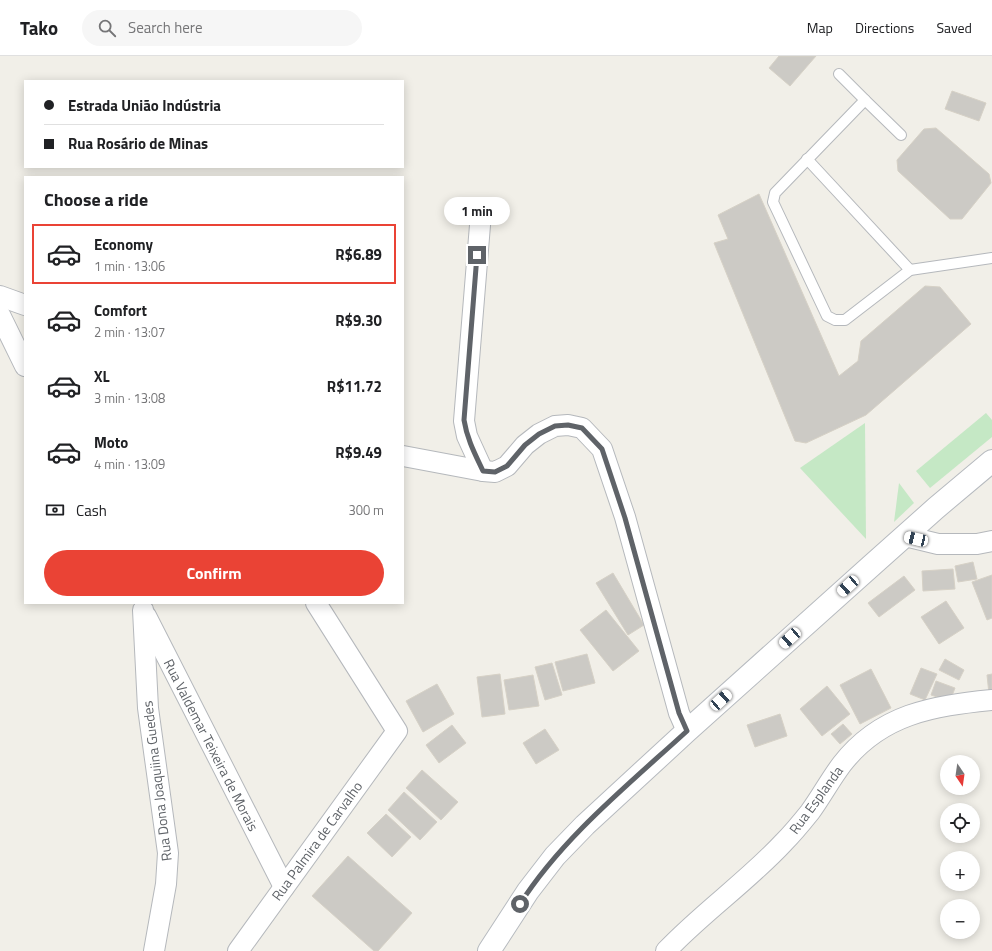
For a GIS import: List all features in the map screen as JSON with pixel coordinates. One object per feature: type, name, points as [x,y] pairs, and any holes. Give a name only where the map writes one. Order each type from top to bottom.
[{"type":"main road","points":[[489,951],[528,891],[555,856],[585,825],[687,731],[905,536],[992,461]]},
{"type":"street","points":[[481,213],[464,420],[467,436],[483,471]]},
{"type":"street","points":[[0,296],[24,305]]},
{"type":"street","points":[[0,315],[24,364]]},
{"type":"street","points":[[404,456],[495,472],[507,466],[525,445],[539,434],[555,426],[568,425],[582,428],[602,449],[625,518],[679,713],[687,731]]},
{"type":"street","points":[[905,536],[938,544],[977,544],[992,542]]},
{"type":"street","name":"Rua Palmira de Carvalho","points":[[238,951],[397,731],[317,604]]},
{"type":"street","name":"Rua Valdemar Teixeira de Morais","points":[[141,607],[284,887]]},
{"type":"street","name":"Rua Dona Joaquiina Guedes","points":[[141,607],[148,708],[168,853],[166,884],[154,951]]},
{"type":"street","name":"Rua Esplanda","points":[[666,951],[784,843],[810,812],[842,764],[864,741],[880,729],[906,716],[937,707],[992,700]]},
{"type":"lane","points":[[839,74],[901,135]]},
{"type":"lane","points":[[865,100],[775,193],[773,202],[827,316],[835,320],[844,320],[910,270],[992,258]]},
{"type":"lane","points":[[807,159],[910,270]]},
{"type":"green space","points":[[986,413],[992,420],[992,437],[930,488],[916,471]]},
{"type":"green space","points":[[865,423],[866,539],[800,468]]},
{"type":"green space","points":[[899,483],[914,503],[894,522]]},
{"type":"building","points":[[779,56],[816,56],[790,86],[769,68]]},
{"type":"building","points":[[952,91],[986,103],[979,121],[945,109]]},
{"type":"building","points":[[936,128],[989,174],[991,183],[962,219],[950,219],[898,171],[897,160],[924,129]]},
{"type":"building","points":[[759,194],[839,376],[858,361],[861,341],[925,286],[940,287],[971,324],[866,415],[806,443],[795,441],[714,243],[728,239],[718,215]]},
{"type":"building","points":[[973,562],[977,579],[958,582],[955,566]]},
{"type":"building","points":[[953,569],[955,589],[923,591],[922,571]]},
{"type":"building","points":[[613,573],[644,625],[628,635],[596,583]]},
{"type":"building","points":[[992,575],[992,618],[987,620],[972,582]]},
{"type":"building","points":[[904,576],[915,590],[879,617],[868,603]]},
{"type":"building","points":[[946,601],[964,628],[939,644],[921,617]]},
{"type":"building","points":[[606,610],[639,651],[613,671],[580,630]]},
{"type":"building","points":[[587,654],[595,683],[563,691],[555,662]]},
{"type":"building","points":[[945,659],[964,670],[959,680],[939,670]]},
{"type":"building","points":[[552,663],[562,695],[545,700],[535,667]]},
{"type":"building","points":[[921,668],[937,674],[925,700],[910,694]]},
{"type":"building","points":[[871,669],[891,708],[860,724],[840,685]]},
{"type":"building","points":[[500,674],[505,714],[482,717],[477,677]]},
{"type":"building","points":[[992,674],[992,694],[989,694],[987,675]]},
{"type":"building","points":[[533,675],[539,706],[509,710],[504,680]]},
{"type":"building","points":[[936,681],[955,688],[950,701],[931,695]]},
{"type":"building","points":[[437,684],[454,714],[423,732],[406,701]]},
{"type":"building","points":[[827,686],[850,714],[822,736],[800,709]]},
{"type":"building","points":[[780,714],[787,736],[755,747],[747,725]]},
{"type":"building","points":[[843,724],[852,734],[840,744],[831,734]]},
{"type":"building","points":[[452,725],[466,743],[439,763],[426,745]]},
{"type":"building","points":[[545,729],[559,750],[536,764],[523,743]]},
{"type":"building","points":[[422,770],[458,802],[441,820],[406,788]]},
{"type":"building","points":[[404,792],[437,822],[420,840],[388,810]]},
{"type":"building","points":[[386,814],[411,837],[392,857],[367,833]]},
{"type":"building","points":[[348,856],[412,913],[378,951],[374,951],[312,896]]},
{"type":"route","points":[[477,255],[464,420],[467,436],[473,450],[483,471],[495,472],[507,466],[525,445],[539,434],[555,426],[568,425],[582,428],[602,449],[625,518],[679,713],[687,731],[585,825],[555,856],[520,904]]}]
